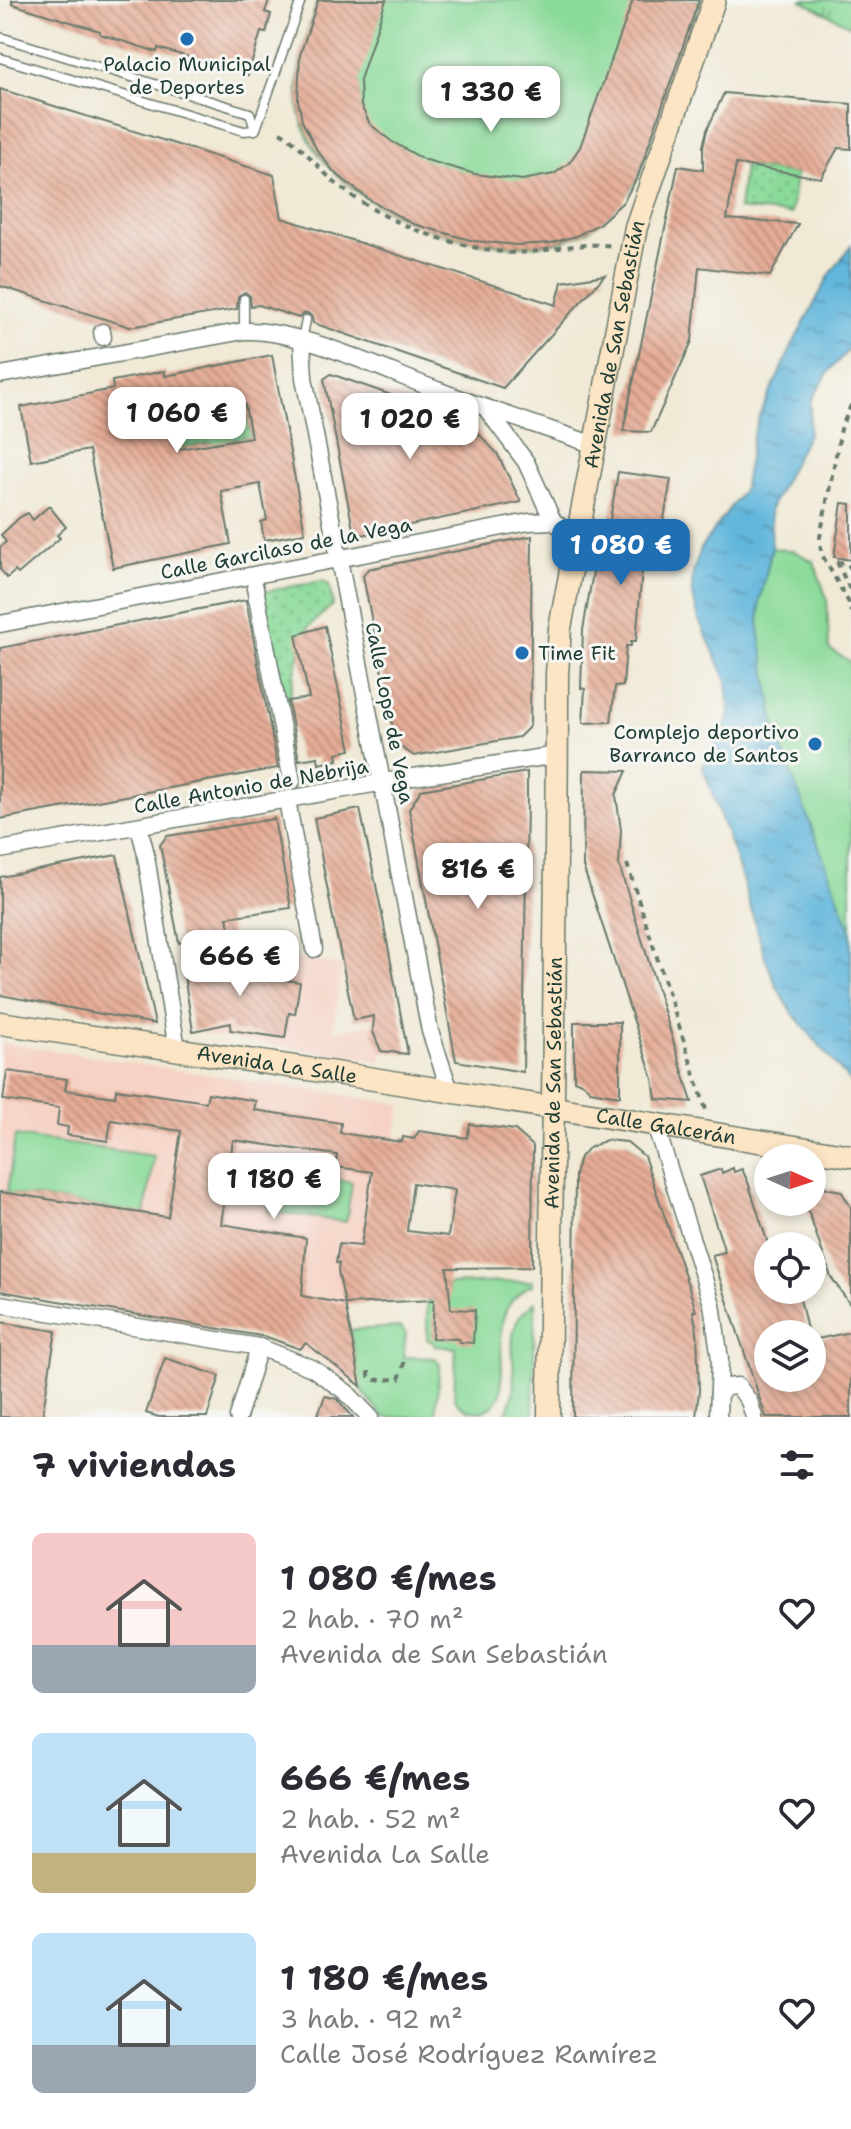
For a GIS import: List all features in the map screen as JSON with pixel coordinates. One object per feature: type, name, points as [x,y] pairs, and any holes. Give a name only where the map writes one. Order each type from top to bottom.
[{"type":"street","name":"Avenida de San Sebastián","points":[[549,1417],[558,647],[636,227],[714,0]]},
{"type":"street","points":[[0,375],[244,331],[275,333],[373,365],[487,410],[594,445]]},
{"type":"street","name":"Calle Lope de Vega","points":[[302,341],[304,378],[430,1031],[450,1091]]},
{"type":"street","points":[[487,410],[526,462],[553,521],[576,538]]},
{"type":"street","name":"Calle Garcilaso de la Vega","points":[[0,624],[529,522],[553,521]]},
{"type":"street","points":[[255,588],[292,781]]},
{"type":"street","name":"Calle Antonio de Nebrija","points":[[0,850],[557,755]]},
{"type":"street","points":[[287,800],[314,949]]},
{"type":"street","points":[[139,827],[177,1049]]},
{"type":"street","name":"Avenida La Salle","points":[[0,1023],[555,1108]]},
{"type":"street","name":"Calle Galcerán","points":[[555,1108],[655,1124],[710,1124],[777,1144],[851,1156]]},
{"type":"street","points":[[655,1124],[712,1304],[720,1350],[721,1409]]},
{"type":"street","points":[[0,1304],[259,1347],[312,1368],[346,1392],[370,1417]]},
{"type":"street","points":[[238,1417],[259,1347]]},
{"type":"street","points":[[721,1409],[727,1387],[738,1386],[749,1401],[754,1417]]},
{"type":"lane","points":[[255,130],[301,0]]},
{"type":"lane","points":[[0,37],[250,113],[255,130]]},
{"type":"lane","points":[[0,58],[244,131],[255,130]]},
{"type":"lane","points":[[244,299],[244,331]]},
{"type":"lane","points":[[302,341],[306,320]]},
{"type":"path","points":[[280,132],[295,141],[338,185],[380,213],[429,234],[505,252],[550,251],[584,244],[612,246]]},
{"type":"path","points":[[851,405],[841,429],[820,537],[821,553],[851,612]]},
{"type":"path","points":[[851,569],[847,563],[837,562],[851,592]]},
{"type":"path","points":[[627,864],[710,1124]]},
{"type":"path","points":[[369,1371],[369,1376],[375,1380],[399,1379],[406,1357]]},
{"type":"shaded area","points":[[216,945],[342,966],[333,1031],[374,1024],[383,1062],[202,1034]]},
{"type":"shaded area","points":[[3,1043],[401,1104],[392,1161],[369,1190],[361,1246],[339,1244],[336,1262],[339,1263],[362,1390],[324,1361],[267,1337],[0,1291],[0,1047]]},
{"type":"green space","points":[[318,0],[700,0],[638,177],[620,203],[606,218],[579,235],[544,244],[504,245],[461,238],[418,225],[378,205],[343,180],[316,151],[301,118],[298,88],[301,58]]},
{"type":"green space","points":[[851,0],[851,26],[802,1]]},
{"type":"green space","points":[[744,166],[796,174],[791,214],[739,209]]},
{"type":"green space","points":[[247,413],[251,437],[232,440],[215,462],[211,443],[182,448],[178,428]]},
{"type":"green space","name":"Complejo deportivo Barranco de Santos","points":[[772,548],[794,551],[814,562],[827,599],[829,649],[851,662],[851,931],[773,721],[759,629],[760,600]]},
{"type":"green space","points":[[322,581],[329,584],[333,605],[306,633],[295,671],[287,718],[262,592]]},
{"type":"green space","points":[[15,1136],[154,1156],[145,1214],[7,1193]]},
{"type":"green space","points":[[274,1169],[352,1182],[346,1222],[268,1211]]},
{"type":"green space","points":[[533,1281],[533,1285],[510,1304],[504,1315],[501,1328],[502,1382],[497,1402],[479,1412],[465,1409],[454,1398],[456,1348],[435,1346],[427,1340],[427,1301],[449,1299],[448,1284]]},
{"type":"green space","points":[[535,1302],[533,1417],[503,1417],[513,1392],[515,1327],[520,1316]]},
{"type":"green space","points":[[401,1327],[406,1334],[403,1357],[435,1358],[440,1364],[435,1417],[383,1417],[361,1390],[350,1330]]},
{"type":"water","points":[[851,245],[851,347],[830,370],[811,401],[809,432],[770,509],[772,548],[760,600],[759,629],[777,736],[851,931],[851,1083],[793,1014],[777,987],[702,764],[707,763],[730,715],[727,681],[699,620],[692,592],[693,572],[702,546],[743,490],[759,417],[829,276]]},
{"type":"building","name":"Palacio Municipal de Deportes","points":[[12,0],[269,0],[265,12],[271,14],[266,33],[261,32],[248,75],[100,34],[100,31],[12,4]]},
{"type":"building","points":[[318,0],[386,0],[360,80],[361,106],[370,124],[391,141],[423,159],[475,174],[522,180],[554,174],[569,163],[580,147],[633,0],[699,0],[638,176],[623,202],[599,224],[576,236],[551,243],[517,245],[474,241],[413,224],[368,199],[334,172],[317,150],[302,121],[298,100],[300,55]]},
{"type":"building","points":[[0,89],[274,175],[282,218],[556,305],[562,282],[605,275],[503,388],[313,323],[308,313],[299,318],[259,305],[251,306],[250,296],[245,292],[238,296],[237,309],[130,327],[0,286]]},
{"type":"building","points":[[724,93],[851,104],[851,149],[838,148],[821,178],[736,164],[727,219],[798,224],[770,276],[699,267],[692,341],[651,432],[623,431],[678,166],[703,170],[707,130]]},
{"type":"building","points":[[272,355],[305,533],[264,540],[261,522],[267,520],[260,484],[221,491],[231,544],[113,568],[89,450],[31,461],[21,407],[113,389],[112,381],[165,371],[165,376]],"holes":[[[245,405],[251,437],[179,449],[173,418]]]},
{"type":"building","points":[[331,374],[445,414],[476,431],[497,453],[521,502],[362,535],[353,529],[324,379]]},
{"type":"building","points":[[618,472],[671,479],[661,536],[670,534],[665,570],[642,570],[636,641],[626,646],[623,686],[615,687],[611,722],[583,723],[583,630],[597,549],[605,549]]},
{"type":"building","points":[[842,503],[851,504],[851,560],[834,557]]},
{"type":"building","points":[[49,506],[66,527],[57,535],[60,538],[18,574],[15,571],[7,578],[0,569],[0,547],[6,542],[1,535],[20,517],[28,513],[33,520]]},
{"type":"building","points":[[532,536],[530,726],[519,737],[414,756],[396,744],[363,576],[368,569]]},
{"type":"building","points":[[246,600],[278,768],[0,819],[0,648]]},
{"type":"building","points":[[325,626],[351,750],[337,753],[338,760],[319,764],[318,757],[299,760],[288,701],[309,698],[296,635]]},
{"type":"building","points":[[584,770],[627,771],[616,795],[621,830],[619,865],[692,1102],[656,1099],[653,1079],[583,866]]},
{"type":"building","points":[[527,772],[523,1072],[456,1061],[409,809],[421,790]]},
{"type":"building","points":[[360,809],[408,1054],[381,1051],[373,1032],[374,1016],[354,1020],[332,913],[314,818]]},
{"type":"building","points":[[274,819],[291,908],[227,917],[231,937],[179,943],[160,845],[167,836]]},
{"type":"building","points":[[117,855],[155,1024],[0,995],[0,877]]},
{"type":"building","points":[[181,957],[213,961],[212,969],[248,974],[249,966],[286,972],[285,980],[300,982],[295,1014],[289,1013],[285,1038],[230,1030],[231,1023],[193,1031]]},
{"type":"building","points":[[574,1022],[620,1022],[620,1096],[590,1091],[574,1080]]},
{"type":"building","points":[[7,1071],[67,1079],[65,1090],[115,1097],[116,1089],[206,1102],[208,1093],[256,1101],[254,1110],[341,1123],[340,1133],[402,1142],[403,1137],[414,1139],[419,1131],[467,1138],[470,1124],[515,1130],[533,1146],[532,1267],[447,1268],[451,1309],[475,1310],[473,1343],[432,1338],[434,1300],[345,1304],[361,1386],[306,1343],[300,1349],[267,1337],[0,1291],[0,1192],[168,1217],[181,1131],[111,1120],[108,1141],[67,1135],[68,1127],[57,1125],[59,1108],[3,1100]],"holes":[[[233,1140],[337,1155],[336,1167],[372,1172],[361,1246],[339,1244],[336,1263],[339,1263],[345,1304],[302,1296],[306,1238],[221,1224]],[[413,1183],[455,1190],[448,1236],[407,1231]]]},
{"type":"building","points":[[606,1140],[627,1142],[644,1156],[689,1288],[696,1311],[693,1311],[697,1331],[699,1391],[696,1417],[573,1417],[575,1175],[580,1157],[587,1149]]},
{"type":"building","points":[[733,1168],[734,1172],[742,1169],[754,1201],[754,1216],[759,1216],[764,1232],[754,1232],[754,1304],[801,1304],[805,1320],[754,1320],[754,1381],[712,1255],[725,1252],[700,1176],[721,1169],[722,1173]]},
{"type":"building","points":[[826,1188],[841,1191],[851,1207],[851,1306],[831,1277],[826,1263],[826,1232],[815,1232],[810,1216],[826,1216]]},
{"type":"building","points":[[0,1322],[56,1331],[42,1417],[0,1417]]},
{"type":"building","points":[[851,1332],[851,1417],[766,1417],[758,1392],[826,1392],[826,1337]]},
{"type":"building","points":[[165,1358],[220,1376],[207,1417],[159,1417],[146,1413]]},
{"type":"building","points":[[325,1396],[337,1399],[353,1417],[317,1417]]},
{"type":"place","name":"Palacio Municipal de Deportes","points":[[187,39]]},
{"type":"place","name":"Time Fit","points":[[522,653]]},
{"type":"place","name":"Complejo deportivo Barranco de Santos","points":[[815,744]]}]
